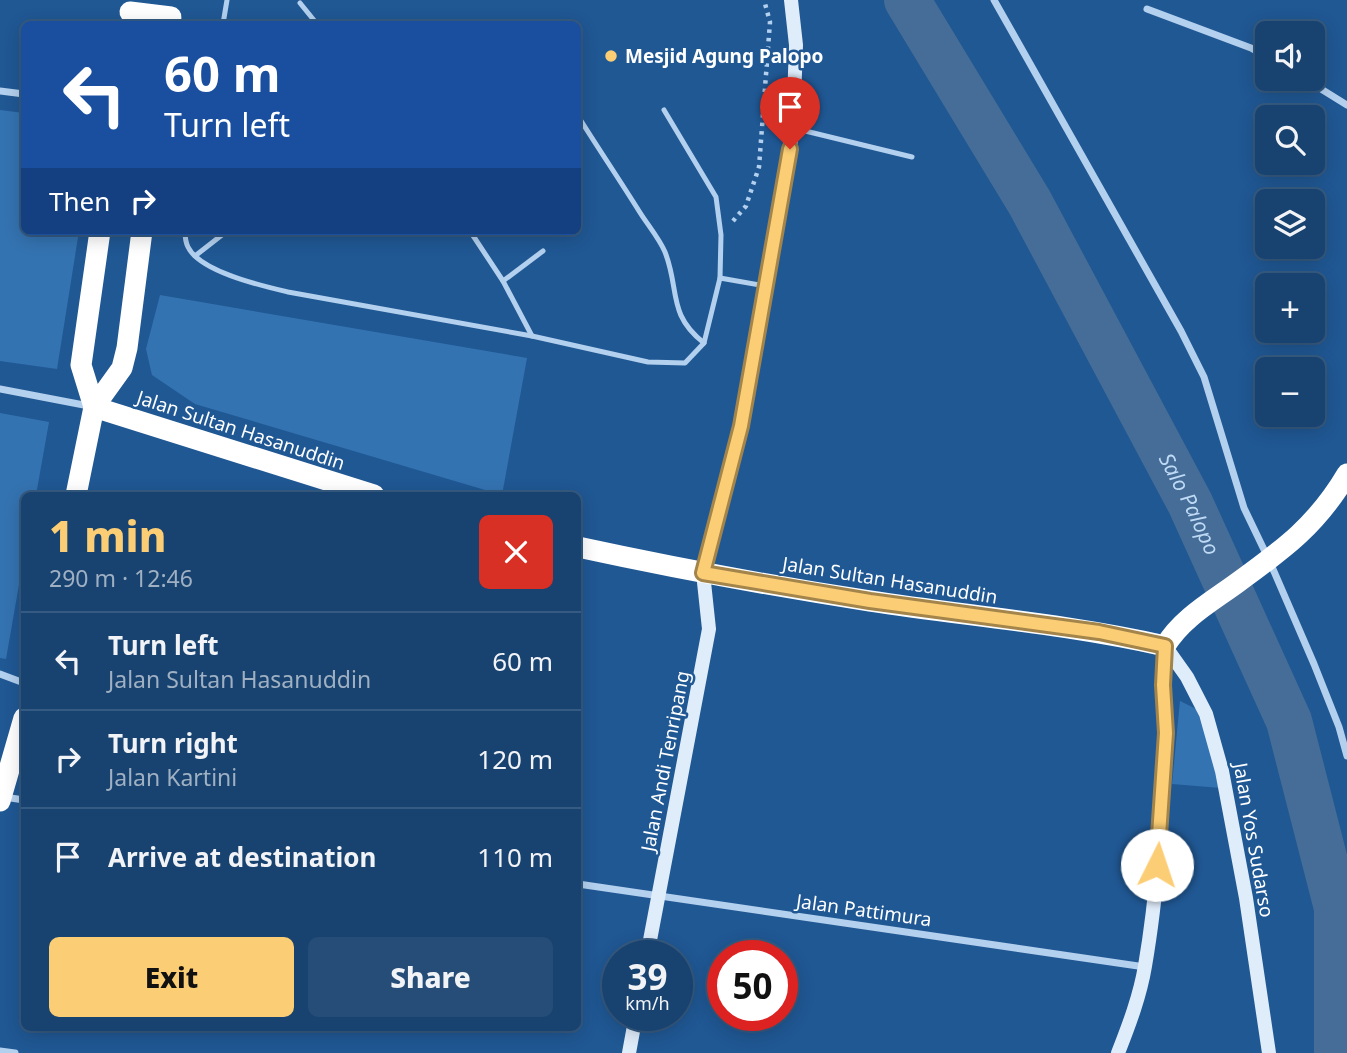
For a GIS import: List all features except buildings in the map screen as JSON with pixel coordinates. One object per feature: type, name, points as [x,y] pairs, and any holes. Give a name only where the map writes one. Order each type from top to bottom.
[{"type":"highway","points":[[130,12],[171,14]]},
{"type":"highway","points":[[94,407],[81,365],[99,235]]},
{"type":"highway","points":[[77,492],[94,407],[122,368],[141,235]]},
{"type":"highway","name":"Jalan Sultan Hasanuddin","points":[[94,407],[364,492]]},
{"type":"highway","points":[[1165,646],[1184,621],[1264,564],[1313,523],[1333,498],[1347,474]]},
{"type":"highway","name":"Jalan Sultan Hasanuddin","points":[[581,548],[703,573],[870,601],[1099,632],[1165,646]]},
{"type":"highway","points":[[1,798],[21,728]]},
{"type":"street","points":[[703,573],[741,426],[793,128],[796,45],[791,0]]},
{"type":"street","points":[[994,0],[1175,320],[1204,377],[1264,564],[1319,677],[1339,727],[1347,756]]},
{"type":"street","points":[[1147,9],[1255,50]]},
{"type":"street","points":[[0,91],[21,94]]},
{"type":"street","points":[[1324,91],[1347,105]]},
{"type":"street","points":[[0,389],[94,407]]},
{"type":"street","name":"Jalan Andi Tenripang","points":[[650,940],[709,629],[703,573]]},
{"type":"street","points":[[1118,1053],[1136,1004],[1145,968],[1155,889],[1166,733],[1163,685],[1165,646]]},
{"type":"street","name":"Jalan Yos Sudarso","points":[[1165,646],[1187,677],[1206,714],[1222,771],[1246,898],[1269,1053]]},
{"type":"street","points":[[0,674],[21,682]]},
{"type":"street","points":[[1,798],[21,800]]},
{"type":"street","name":"Jalan Pattimura","points":[[581,884],[1145,968]]},
{"type":"street","points":[[629,1053],[633,1031]]},
{"type":"street","points":[[0,1051],[15,1053]]},
{"type":"lane","points":[[224,21],[227,0]]},
{"type":"lane","points":[[300,3],[315,21]]},
{"type":"lane","points":[[186,235],[188,248],[195,256],[224,274],[288,292],[532,336],[648,362],[685,363],[704,343],[720,278],[721,235],[716,197],[664,110]]},
{"type":"lane","points":[[581,121],[664,250],[682,321],[689,332],[704,343]]},
{"type":"lane","points":[[793,128],[912,157]]},
{"type":"lane","points":[[195,256],[222,235]]},
{"type":"lane","points":[[473,235],[503,281],[532,336]]},
{"type":"lane","points":[[503,281],[543,251]]},
{"type":"lane","points":[[720,278],[765,286]]},
{"type":"path","points":[[721,235],[746,206],[759,167],[770,22],[764,0]]},
{"type":"shaded area","points":[[0,110],[21,113],[21,235],[78,235],[57,369],[0,361]]},
{"type":"shaded area","points":[[160,295],[527,358],[503,492],[492,492],[195,404],[152,375],[146,349]]},
{"type":"shaded area","points":[[0,413],[49,422],[37,492],[21,492],[21,573],[6,659],[0,658]]},
{"type":"shaded area","points":[[1180,701],[1196,709],[1209,742],[1221,788],[1172,784]]},
{"type":"waterway","name":"Salo Palopo","points":[[907,0],[1030,203],[1190,503],[1289,721],[1337,908],[1337,1053]]},
{"type":"place","name":"Mesjid Agung Palopo","points":[[611,56]]},
{"type":"route","points":[[790,149],[741,426],[703,573],[870,601],[1099,632],[1165,646],[1163,685],[1166,733],[1157,865]]}]
